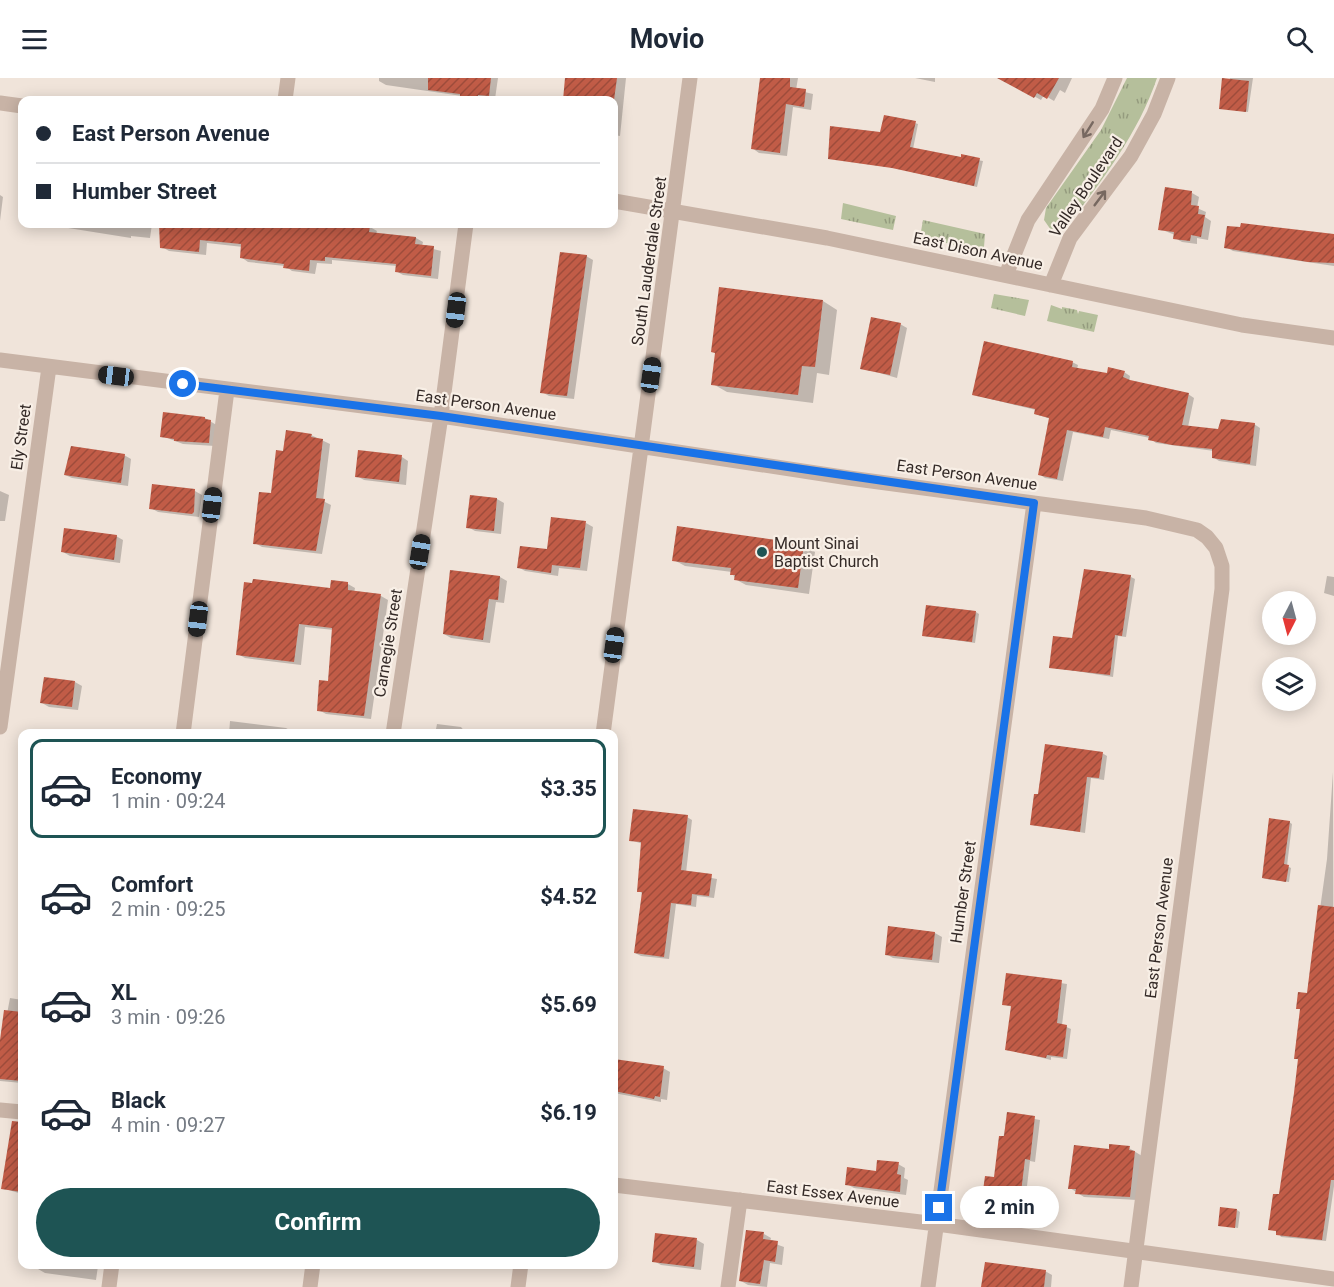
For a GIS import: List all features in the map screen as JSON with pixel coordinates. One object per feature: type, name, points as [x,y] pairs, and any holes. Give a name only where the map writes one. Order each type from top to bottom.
[{"type":"street","points":[[286,96],[288,78]]},
{"type":"street","name":"South Lauderdale Street","points":[[604,729],[674,213],[690,78]]},
{"type":"street","name":"Valley Boulevard","points":[[1006,275],[1028,220],[1096,118],[1115,78]]},
{"type":"street","name":"Valley Boulevard","points":[[1051,285],[1070,238],[1131,156],[1154,114],[1168,78]]},
{"type":"street","points":[[0,103],[18,105]]},
{"type":"street","name":"East Dison Avenue","points":[[618,202],[827,238],[1242,325],[1334,338]]},
{"type":"street","name":"Carnegie Street","points":[[394,729],[441,416],[465,228]]},
{"type":"street","name":"East Person Avenue","points":[[0,360],[441,416],[849,478],[1146,518],[1197,530],[1216,548],[1222,566],[1220,605],[1131,1287]]},
{"type":"street","name":"Ely Street","points":[[0,727],[49,367]]},
{"type":"street","points":[[184,729],[227,390]]},
{"type":"street","name":"Humber Street","points":[[928,1287],[1034,503]]},
{"type":"street","points":[[0,1110],[18,1112]]},
{"type":"street","name":"East Essex Avenue","points":[[618,1185],[937,1224],[1334,1279]]},
{"type":"street","points":[[728,1287],[740,1200]]},
{"type":"street","points":[[109,1287],[111,1269]]},
{"type":"street","points":[[310,1287],[312,1269]]},
{"type":"street","points":[[518,1287],[520,1269]]},
{"type":"green space","points":[[1127,78],[1157,78],[1130,137],[1105,175],[1066,227],[1051,230],[1044,220],[1046,208],[1101,130]]},
{"type":"green space","points":[[843,203],[896,216],[893,230],[841,219]]},
{"type":"green space","points":[[923,220],[985,234],[984,247],[972,249],[920,237]]},
{"type":"green space","points":[[994,294],[1029,300],[1025,316],[991,308]]},
{"type":"green space","points":[[1051,305],[1062,309],[1062,307],[1077,310],[1078,314],[1079,311],[1098,315],[1094,332],[1047,321]]},
{"type":"building","points":[[428,78],[491,78],[489,96],[460,96],[460,94],[428,90]]},
{"type":"building","points":[[565,78],[617,78],[615,96],[563,96]]},
{"type":"building","points":[[760,78],[790,78],[790,87],[806,89],[804,107],[786,104],[780,153],[751,149]]},
{"type":"building","points":[[997,78],[1059,78],[1047,99],[1037,93],[1034,98]]},
{"type":"building","points":[[1222,78],[1249,81],[1246,112],[1219,109]]},
{"type":"building","points":[[884,115],[916,121],[910,147],[961,157],[961,154],[980,158],[974,186],[892,168],[828,159],[830,126],[880,132]]},
{"type":"building","points":[[1165,187],[1192,191],[1191,205],[1199,206],[1198,214],[1205,215],[1201,237],[1191,235],[1190,241],[1173,239],[1174,232],[1158,230]]},
{"type":"building","points":[[1241,223],[1334,234],[1334,263],[1308,262],[1224,248],[1227,226],[1240,227]]},
{"type":"building","points":[[159,228],[370,228],[369,232],[416,237],[415,244],[434,246],[431,276],[395,272],[396,264],[325,257],[325,261],[310,260],[309,271],[283,268],[284,264],[240,258],[241,244],[200,240],[199,252],[160,248]]},
{"type":"building","points":[[560,252],[587,255],[567,396],[540,393]]},
{"type":"building","points":[[719,287],[823,300],[815,367],[802,366],[798,395],[711,385],[715,353],[711,352]]},
{"type":"building","points":[[871,317],[901,323],[890,375],[860,369]]},
{"type":"building","points":[[984,341],[1073,361],[1072,367],[1107,373],[1108,367],[1125,371],[1123,377],[1130,380],[1189,393],[1182,425],[1218,429],[1221,419],[1255,423],[1250,464],[1212,458],[1212,449],[1172,445],[1148,440],[1149,436],[1105,427],[1103,437],[1067,430],[1057,479],[1038,475],[1049,418],[1034,414],[1035,409],[972,395]]},
{"type":"building","points":[[163,412],[205,417],[211,420],[209,443],[174,441],[174,439],[160,437]]},
{"type":"building","points":[[286,430],[312,434],[311,437],[323,439],[316,498],[325,499],[316,551],[253,544],[259,492],[271,493],[276,450],[283,451]]},
{"type":"building","points":[[71,446],[125,454],[121,483],[64,475]]},
{"type":"building","points":[[358,450],[402,455],[399,482],[355,477]]},
{"type":"building","points":[[152,484],[195,489],[194,512],[192,514],[149,509]]},
{"type":"building","points":[[470,495],[497,498],[494,531],[466,528]]},
{"type":"building","points":[[551,517],[586,521],[580,568],[552,565],[551,573],[517,568],[520,546],[547,549]]},
{"type":"building","points":[[677,526],[804,544],[798,588],[734,580],[735,575],[730,575],[731,568],[672,561]]},
{"type":"building","points":[[64,528],[117,535],[114,560],[61,552]]},
{"type":"building","points":[[1084,569],[1131,575],[1122,636],[1115,635],[1110,675],[1049,668],[1053,636],[1072,638]]},
{"type":"building","points":[[450,570],[500,576],[498,600],[489,599],[483,640],[443,634]]},
{"type":"building","points":[[253,579],[330,588],[331,580],[348,582],[348,590],[381,594],[364,716],[317,711],[319,680],[328,681],[332,628],[299,624],[294,662],[236,655],[244,582],[252,583]]},
{"type":"building","points":[[926,605],[976,611],[972,642],[922,636]]},
{"type":"building","points":[[44,677],[75,681],[72,707],[40,703]]},
{"type":"building","points":[[1045,744],[1103,752],[1099,778],[1087,777],[1080,832],[1030,825],[1034,794],[1038,794]]},
{"type":"building","points":[[633,809],[688,815],[681,870],[712,874],[709,896],[692,894],[691,905],[671,903],[664,957],[634,953],[642,892],[637,892],[641,842],[629,841]]},
{"type":"building","points":[[1269,818],[1290,821],[1284,864],[1289,865],[1286,882],[1262,878]]},
{"type":"building","points":[[1318,905],[1334,907],[1334,1180],[1331,1180],[1322,1240],[1276,1235],[1276,1231],[1268,1230],[1273,1194],[1279,1194],[1294,1093],[1298,1059],[1294,1059],[1300,1009],[1296,1009],[1298,992],[1307,993]]},
{"type":"building","points":[[888,926],[935,932],[932,960],[885,955]]},
{"type":"building","points":[[1006,973],[1062,980],[1057,1023],[1067,1025],[1063,1057],[1047,1055],[1046,1058],[1005,1050],[1011,1006],[1002,1005]]},
{"type":"building","points":[[4,1010],[18,1012],[18,1081],[0,1079],[0,1040]]},
{"type":"building","points":[[618,1060],[664,1066],[660,1097],[655,1096],[654,1099],[618,1092]]},
{"type":"building","points":[[1007,1112],[1035,1116],[1030,1160],[1025,1159],[1019,1209],[981,1205],[985,1176],[994,1177],[999,1136],[1004,1136]]},
{"type":"building","points":[[12,1121],[18,1122],[18,1191],[1,1189]]},
{"type":"building","points":[[1109,1144],[1130,1146],[1129,1150],[1135,1151],[1130,1197],[1075,1194],[1076,1189],[1068,1189],[1074,1145],[1109,1149]]},
{"type":"building","points":[[877,1160],[899,1162],[897,1174],[901,1175],[900,1192],[845,1185],[847,1167],[876,1171]]},
{"type":"building","points":[[1220,1207],[1237,1209],[1235,1228],[1218,1226]]},
{"type":"building","points":[[746,1230],[764,1232],[763,1239],[778,1241],[775,1262],[764,1260],[760,1284],[739,1281]]},
{"type":"building","points":[[655,1233],[697,1238],[694,1267],[652,1262]]},
{"type":"building","points":[[985,1262],[1046,1270],[1044,1287],[981,1287]]},
{"type":"place","name":"Mount Sinai Baptist Church","points":[[762,552]]},
{"type":"route","points":[[183,384],[441,416],[849,478],[1034,503],[939,1208]]}]
